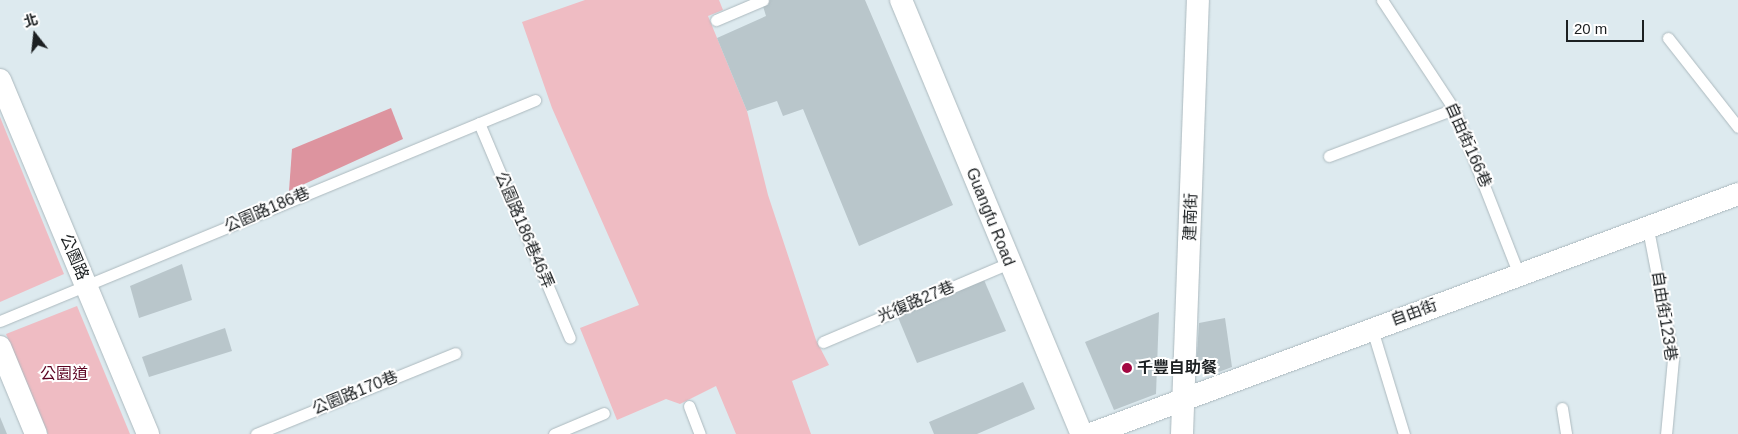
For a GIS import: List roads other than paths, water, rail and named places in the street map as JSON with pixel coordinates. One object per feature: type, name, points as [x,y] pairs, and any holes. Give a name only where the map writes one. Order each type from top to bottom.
[{"type":"street","name":"Guangfu Road","points":[[901,0],[1009,263],[1082,434]]},
{"type":"street","name":"建南街","points":[[1182,434],[1185,399],[1198,0]]},
{"type":"street","name":"公園路","points":[[0,80],[148,434]]},
{"type":"street","name":"自由街","points":[[1091,434],[1648,229],[1738,194]]},
{"type":"street","points":[[0,347],[36,434]]},
{"type":"lane","points":[[716,20],[763,0]]},
{"type":"lane","name":"自由街166巷","points":[[1382,0],[1454,109],[1519,275]]},
{"type":"lane","points":[[1668,38],[1738,127]]},
{"type":"lane","name":"公園路186巷","points":[[0,321],[535,100]]},
{"type":"lane","points":[[1329,156],[1454,109]]},
{"type":"lane","name":"公園路186巷46弄","points":[[478,123],[570,338]]},
{"type":"lane","name":"自由街123巷","points":[[1648,229],[1674,359],[1666,434]]},
{"type":"lane","name":"光復路27巷","points":[[823,342],[1009,263]]},
{"type":"lane","points":[[1372,329],[1404,434]]},
{"type":"lane","name":"公園路170巷","points":[[256,434],[455,353]]},
{"type":"lane","points":[[689,406],[700,434]]},
{"type":"lane","points":[[1562,408],[1566,434]]},
{"type":"lane","points":[[554,434],[604,414]]},
{"type":"place","name":"千豐自助餐","points":[[1127,368]]},
{"type":"park label","name":"公園道","points":[[64,374]]}]
